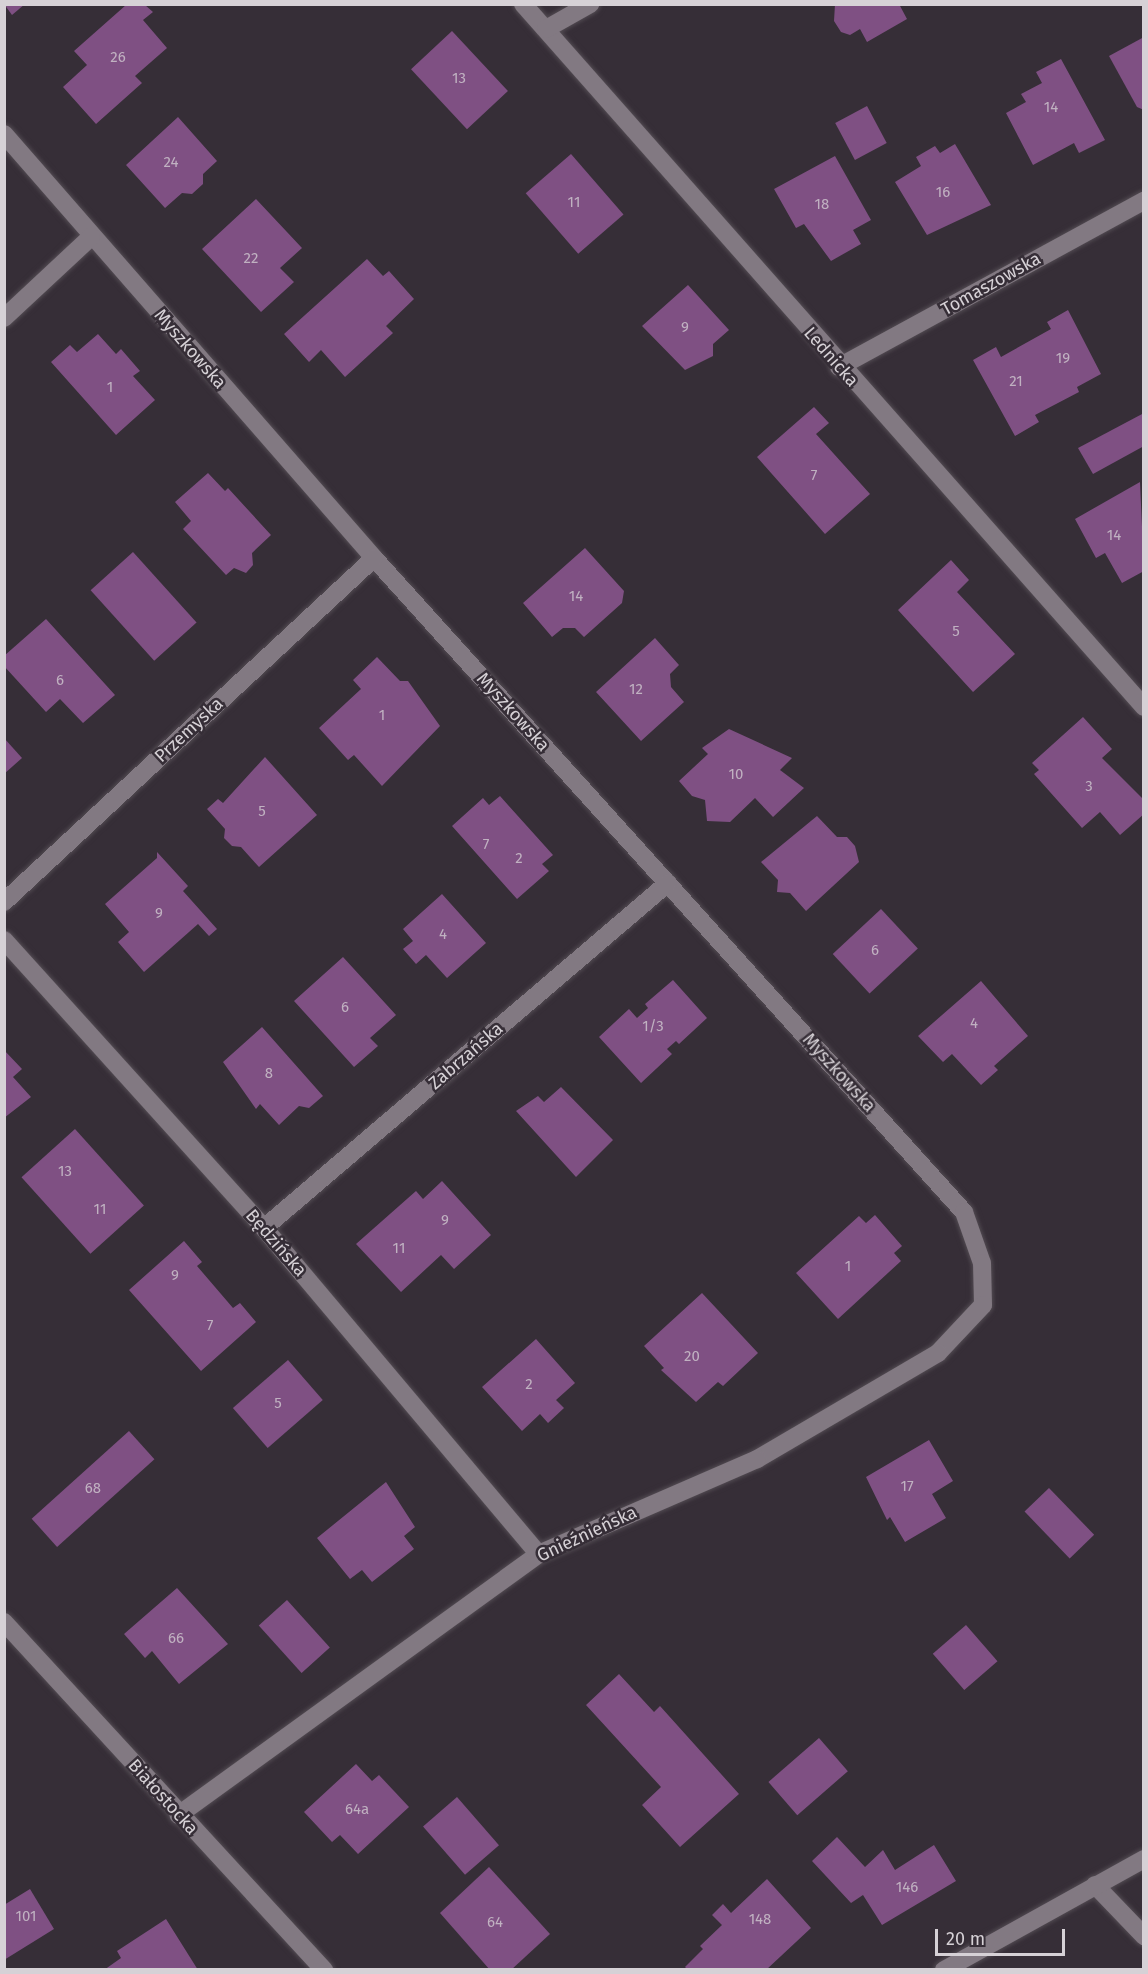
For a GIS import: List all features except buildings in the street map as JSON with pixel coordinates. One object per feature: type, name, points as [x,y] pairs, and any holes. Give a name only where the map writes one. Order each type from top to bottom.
[{"type":"street","name":"Lednicka","points":[[523,4],[839,367],[1143,706]]},
{"type":"street","points":[[546,29],[590,4]]},
{"type":"street","name":"Myszkowska","points":[[4,134],[374,558],[964,1212],[982,1263],[983,1305]]},
{"type":"street","name":"Tomaszowska","points":[[839,367],[1143,201]]},
{"type":"street","points":[[4,318],[92,237]]},
{"type":"street","name":"Przemyska","points":[[4,902],[374,558]]},
{"type":"street","name":"Zabrzańska","points":[[264,1228],[668,883]]},
{"type":"street","name":"Będzińska","points":[[4,940],[264,1228],[539,1554]]},
{"type":"street","name":"Gnieźnieńska","points":[[179,1815],[539,1554],[757,1459],[938,1353],[983,1305]]},
{"type":"street","name":"Białostocka","points":[[4,1622],[179,1815],[324,1970]]},
{"type":"street","points":[[944,1970],[1143,1858]]},
{"type":"street","points":[[1095,1885],[1143,1936]]}]
